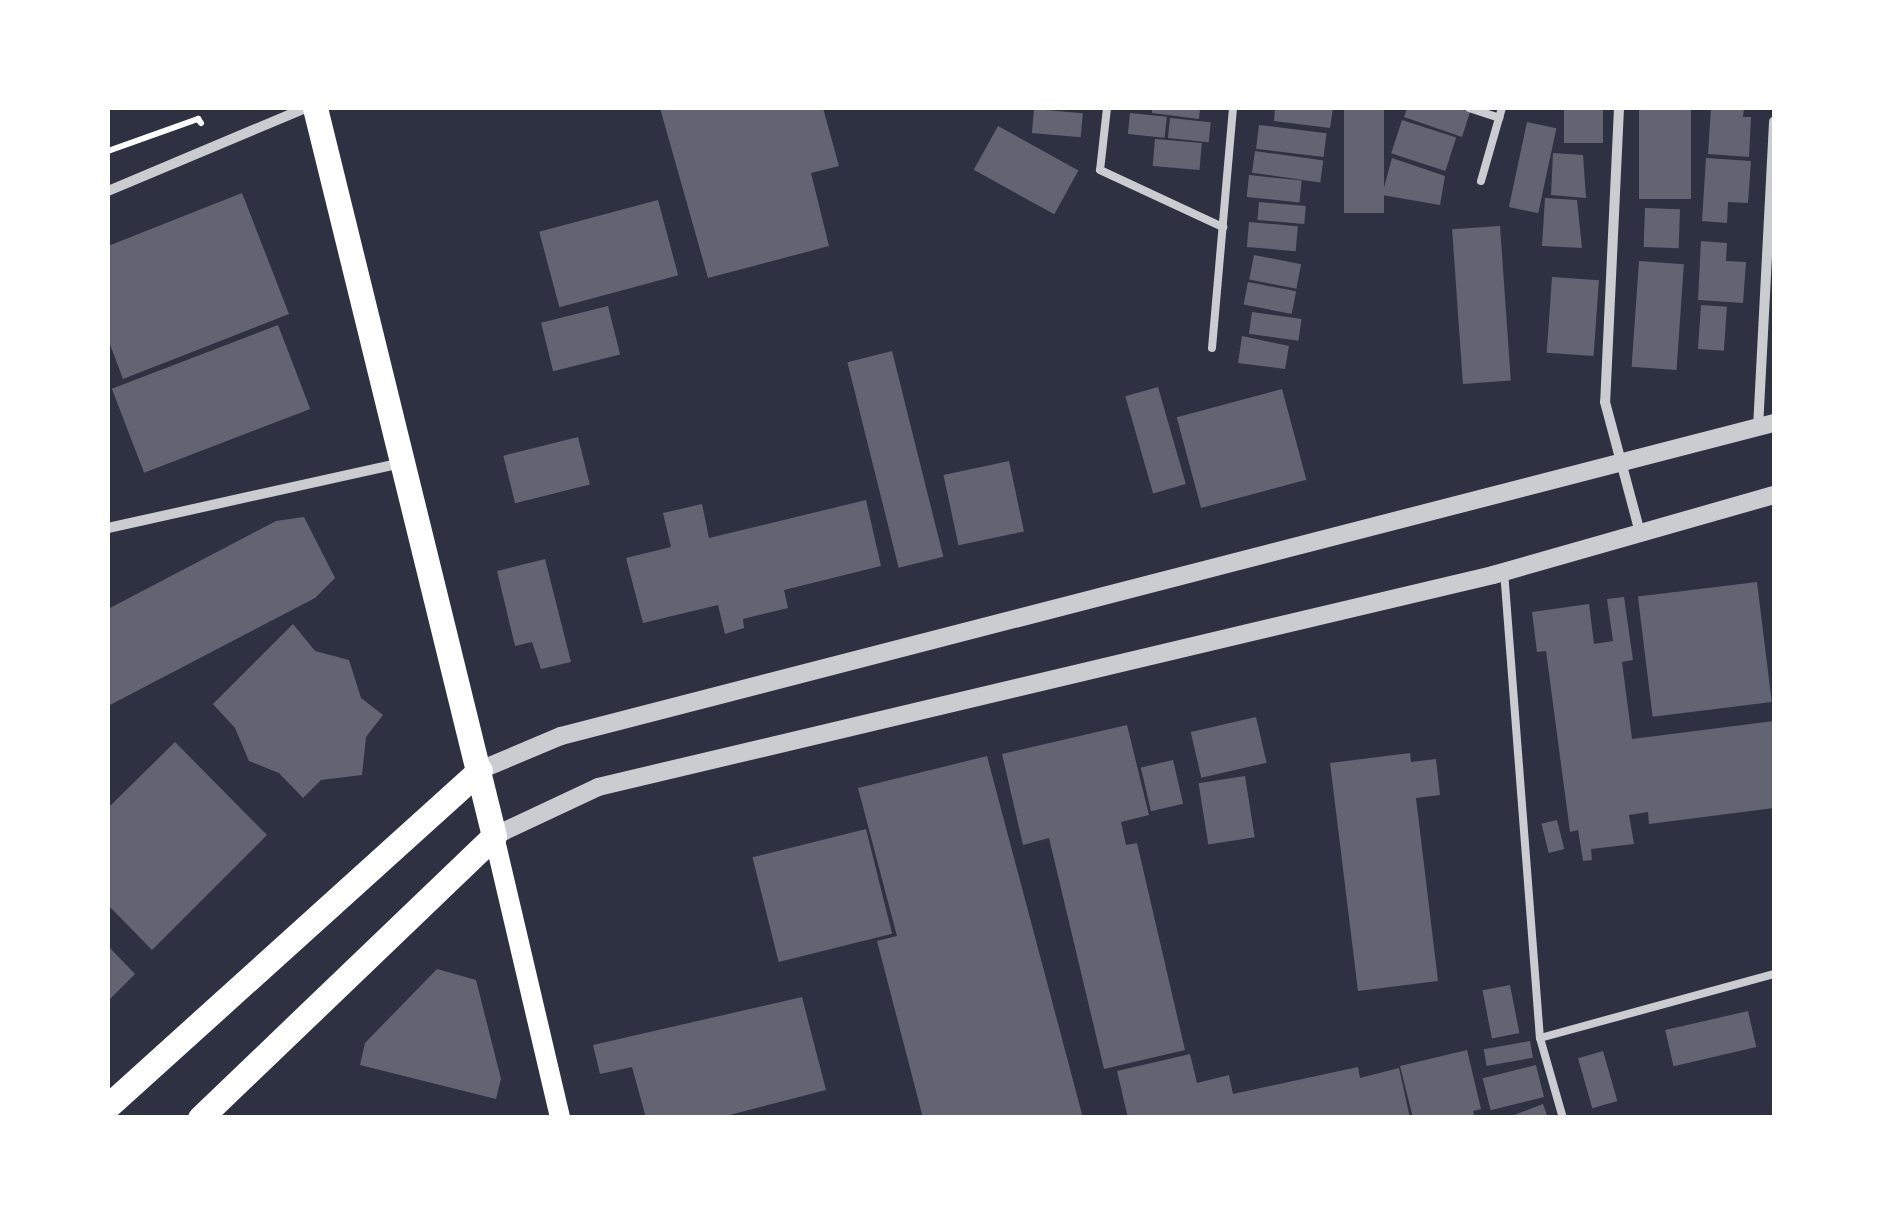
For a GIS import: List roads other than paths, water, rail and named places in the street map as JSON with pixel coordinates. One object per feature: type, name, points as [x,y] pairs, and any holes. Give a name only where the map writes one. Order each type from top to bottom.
[{"type":"main road","points":[[315,108],[400,462],[480,770],[560,1118]]},
{"type":"main road","points":[[108,1106],[480,770]]},
{"type":"main road","points":[[200,1118],[494,836]]},
{"type":"street","points":[[108,191],[305,108]]},
{"type":"street","points":[[1619,108],[1606,402],[1640,533]]},
{"type":"street","points":[[480,770],[561,736],[1766,426],[1774,121]]},
{"type":"street","points":[[108,528],[400,462]]},
{"type":"street","points":[[494,836],[610,784],[1504,571],[1774,495]]},
{"type":"lane","points":[[1107,108],[1100,170],[1222,227]]},
{"type":"lane","points":[[1212,348],[1233,108]]},
{"type":"lane","points":[[1469,108],[1500,112],[1481,182]]},
{"type":"lane","points":[[1504,571],[1540,1038],[1563,1118]]},
{"type":"lane","points":[[1540,1038],[1774,974]]}]
